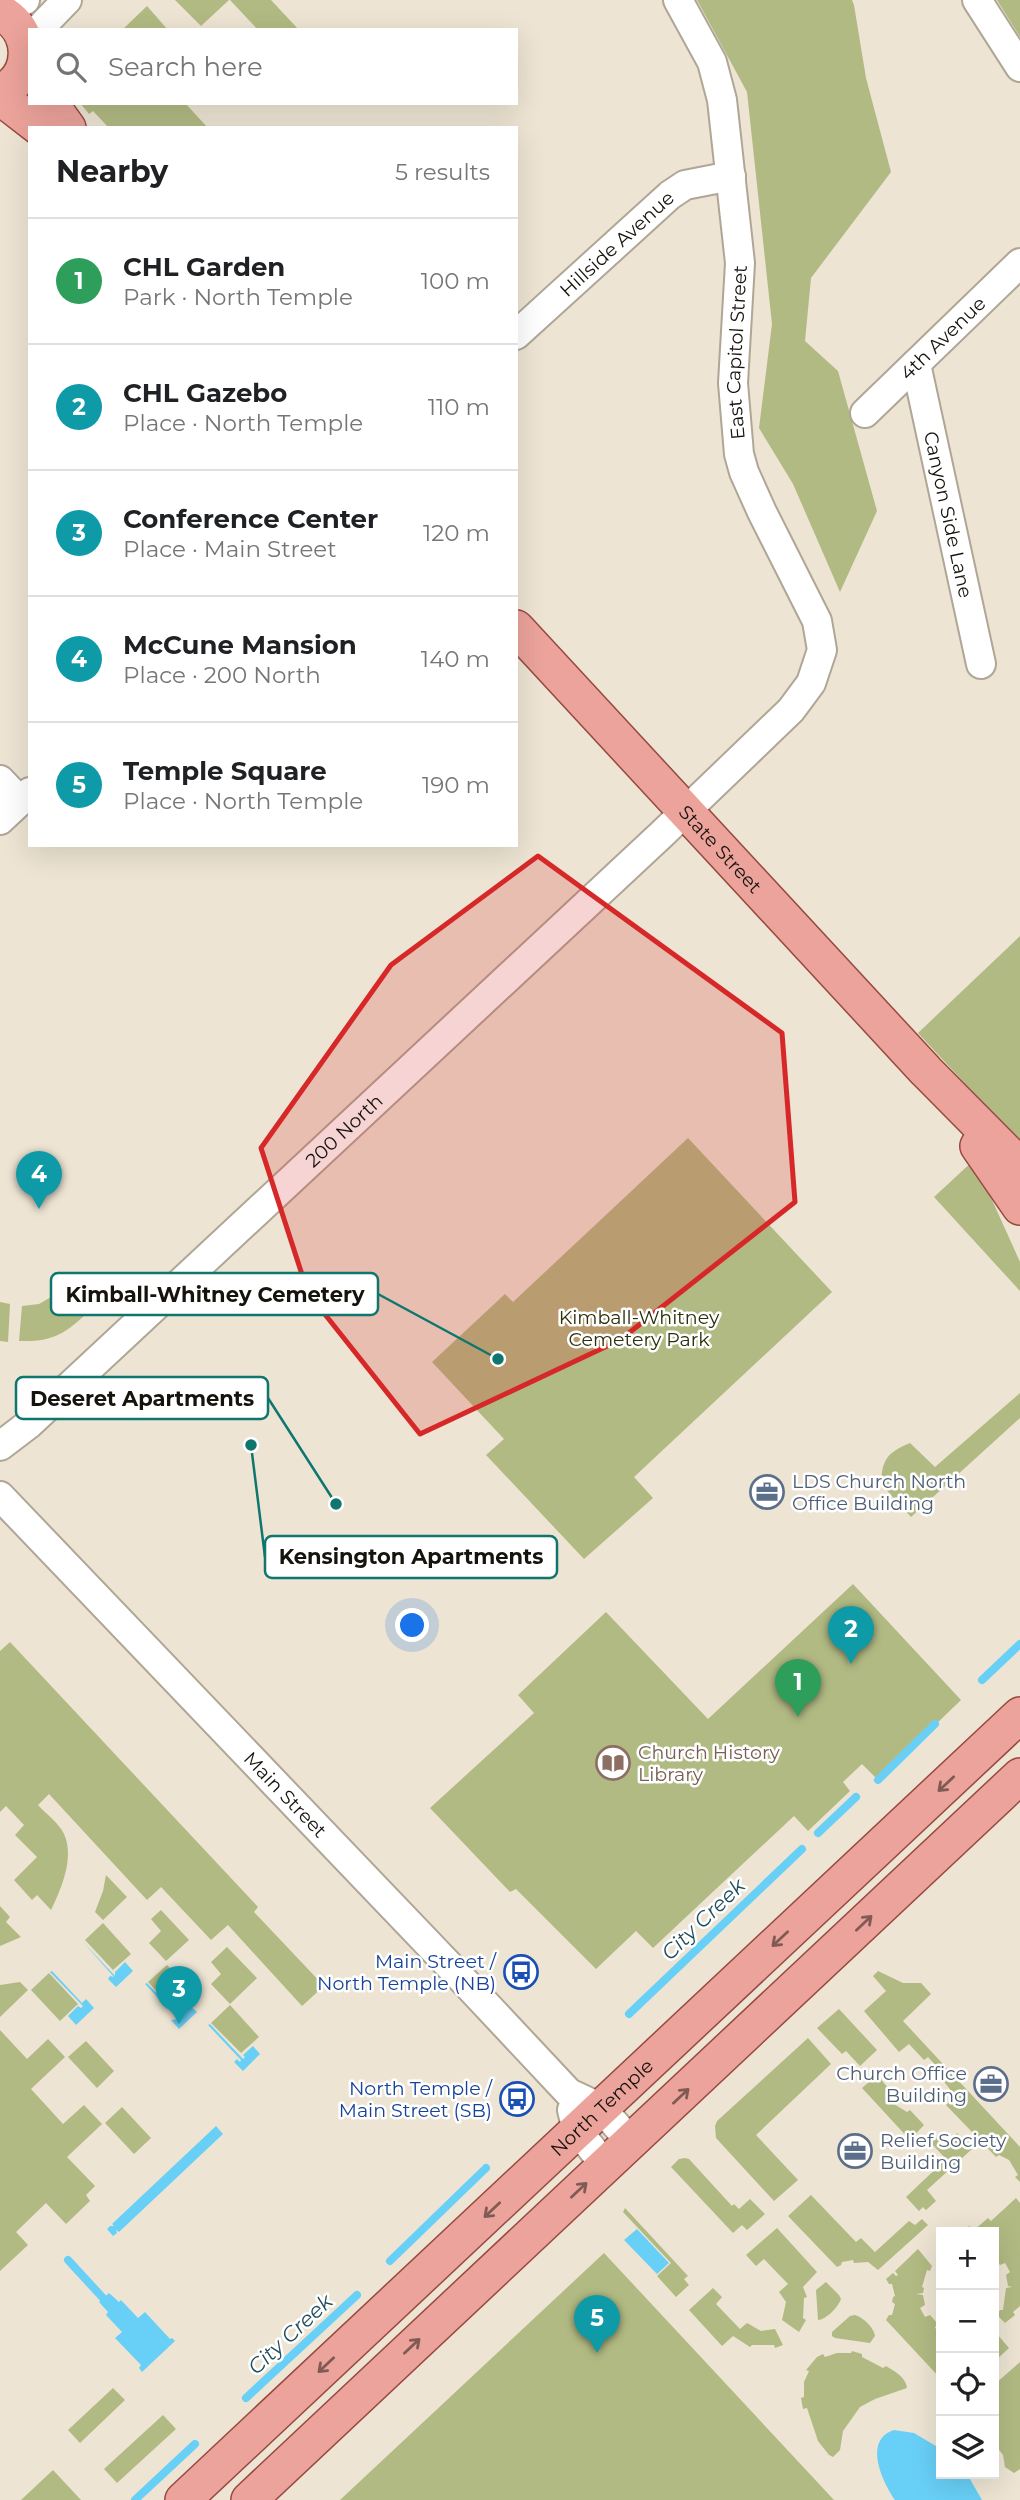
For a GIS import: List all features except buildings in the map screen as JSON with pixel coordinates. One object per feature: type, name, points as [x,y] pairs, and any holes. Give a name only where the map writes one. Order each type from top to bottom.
[{"type":"main road","points":[[9,8],[28,47]]},
{"type":"main road","points":[[28,55],[15,83],[0,95],[38,126]]},
{"type":"main road","points":[[51,105],[67,126]]},
{"type":"main road","name":"State Street","points":[[518,630],[926,1071],[1020,1166]]},
{"type":"main road","name":"State Street","points":[[926,1071],[1020,1207]]},
{"type":"main road","name":"North Temple","points":[[183,2500],[1020,1715]]},
{"type":"main road","points":[[249,2500],[1020,1776]]},
{"type":"street","points":[[47,28],[68,0]]},
{"type":"street","name":"East Capitol Street","points":[[678,0],[712,62],[722,100],[740,263],[733,383],[738,454],[762,512],[814,615],[821,635],[822,650],[818,668],[802,696],[686,811]]},
{"type":"street","points":[[977,0],[1020,67]]},
{"type":"street","name":"Hillside Avenue","points":[[518,333],[670,195],[685,185],[731,176]]},
{"type":"street","name":"4th Avenue","points":[[865,413],[1020,263]]},
{"type":"street","name":"Canyon Side Lane","points":[[916,365],[981,664]]},
{"type":"street","points":[[0,780],[17,804]]},
{"type":"street","name":"200 North","points":[[0,1446],[29,1424],[686,811]]},
{"type":"street","name":"Main Street","points":[[0,1496],[569,2093],[589,2119],[605,2165]]},
{"type":"street","name":"Main Street","points":[[589,2119],[631,2143]]},
{"type":"highlighted area","points":[[538,856],[782,1033],[795,1202],[620,1340],[420,1434],[308,1293],[261,1148],[391,965]]},
{"type":"green space","points":[[175,0],[229,0],[201,26]]},
{"type":"green space","points":[[230,0],[271,0],[297,28],[256,28]]},
{"type":"green space","points":[[697,0],[852,0],[854,5],[866,78],[891,172],[811,278],[805,341],[838,371],[877,511],[840,592],[793,484],[759,428],[772,324],[747,92]]},
{"type":"green space","points":[[997,0],[1020,0],[1020,37]]},
{"type":"green space","points":[[147,6],[166,28],[124,28]]},
{"type":"green space","points":[[82,105],[187,105],[206,126],[107,126],[93,111],[89,114]]},
{"type":"green space","points":[[1020,936],[1020,1143],[918,1033]]},
{"type":"green space","name":"Kimball-Whitney Cemetery Park","points":[[688,1138],[832,1292],[634,1477],[653,1498],[584,1559],[486,1455],[504,1439],[432,1362],[505,1294],[513,1302]]},
{"type":"green space","points":[[974,1160],[1020,1262],[1020,1291],[934,1197]]},
{"type":"green space","points":[[65,1289],[88,1312],[58,1335],[41,1340],[19,1341],[22,1306],[39,1304]]},
{"type":"green space","points":[[0,1302],[10,1304],[8,1342],[0,1341]]},
{"type":"green space","points":[[1020,1393],[1020,1418],[911,1517],[881,1484],[887,1458],[896,1450],[910,1443],[935,1467]]},
{"type":"green space","name":"Church History Library","points":[[853,1584],[961,1700],[878,1780],[862,1764],[843,1782],[850,1791],[808,1831],[794,1816],[653,1948],[636,1931],[596,1969],[516,1889],[510,1892],[430,1808],[534,1713],[518,1695],[606,1612],[708,1719]]},
{"type":"green space","points":[[10,1642],[258,1907],[254,1912],[324,1986],[302,2006],[228,1925],[211,1940],[161,1887],[147,1900],[49,1794],[38,1805],[62,1830],[68,1853],[65,1873],[51,1910],[37,1895],[32,1900],[14,1880],[37,1857],[15,1835],[24,1825],[6,1806],[0,1812],[0,1651]]},
{"type":"green space","points":[[106,1875],[127,1897],[103,1920],[95,1912]]},
{"type":"green space","points":[[0,1906],[10,1917],[6,1922],[21,1937],[0,1946]]},
{"type":"green space","points":[[161,1910],[189,1940],[166,1961],[149,1943],[161,1931],[151,1919]]},
{"type":"green space","points":[[103,1923],[131,1954],[113,1970],[85,1940]]},
{"type":"green space","points":[[227,1947],[257,1978],[230,2004],[211,1984],[221,1974],[211,1962]]},
{"type":"green space","points":[[167,1965],[195,1995],[176,2012],[148,1982]]},
{"type":"green space","points":[[878,1971],[903,1983],[921,1983],[931,1994],[903,2021],[1020,2147],[1020,2182],[1015,2177],[1018,2175],[1009,2160],[999,2155],[996,2157],[946,2105],[955,2096],[942,2079],[945,2076],[928,2057],[924,2060],[909,2044],[899,2052],[864,2011],[886,1991],[873,1976]]},
{"type":"green space","points":[[49,1973],[78,2004],[60,2021],[31,1990]]},
{"type":"green space","points":[[20,1982],[28,1990],[0,2017],[0,1985]]},
{"type":"green space","points":[[230,2005],[259,2037],[241,2053],[211,2023]]},
{"type":"green space","points":[[839,2009],[877,2050],[860,2066],[846,2051],[842,2054],[817,2028]]},
{"type":"green space","points":[[0,2030],[27,2059],[48,2039],[65,2057],[31,2089],[63,2124],[84,2105],[102,2124],[67,2157],[95,2186],[86,2195],[90,2201],[66,2224],[46,2203],[16,2232],[28,2245],[0,2271]]},
{"type":"green space","points":[[808,2038],[831,2064],[756,2135],[798,2180],[774,2201],[716,2138],[715,2126],[717,2121]]},
{"type":"green space","points":[[86,2041],[114,2071],[97,2088],[68,2057]]},
{"type":"green space","points":[[877,2075],[890,2090],[888,2092],[894,2104],[907,2112],[910,2110],[924,2125],[910,2140],[862,2088]]},
{"type":"green space","points":[[122,2107],[151,2138],[134,2154],[105,2123]]},
{"type":"green space","points":[[957,2133],[972,2149],[927,2190],[936,2201],[926,2210],[923,2207],[919,2211],[906,2197],[946,2159],[931,2143],[936,2138],[944,2146]]},
{"type":"green space","points":[[679,2159],[689,2159],[732,2206],[734,2204],[739,2209],[750,2199],[765,2214],[747,2230],[742,2225],[733,2233],[671,2167]]},
{"type":"green space","points":[[811,2195],[856,2242],[861,2238],[875,2252],[909,2221],[915,2225],[922,2219],[928,2225],[878,2270],[868,2262],[854,2263],[853,2260],[842,2262],[837,2267],[788,2216]]},
{"type":"green space","points":[[1016,2198],[1020,2203],[1020,2306],[1013,2312],[1015,2315],[1005,2323],[999,2317],[999,2312],[1003,2310],[1006,2288],[1012,2287],[1008,2286],[1006,2275],[1010,2272],[1005,2263],[999,2264],[999,2227],[978,2227],[988,2218],[991,2221]]},
{"type":"green space","points":[[625,2208],[688,2276],[684,2279],[689,2285],[676,2297],[657,2276],[671,2263],[623,2212]]},
{"type":"green space","points":[[777,2228],[817,2272],[803,2287],[807,2297],[804,2298],[803,2318],[806,2320],[799,2332],[782,2320],[786,2302],[779,2292],[788,2284],[764,2259],[756,2266],[746,2255]]},
{"type":"green space","points":[[918,2249],[932,2266],[930,2271],[927,2270],[923,2293],[916,2294],[923,2295],[925,2305],[920,2308],[925,2317],[930,2315],[936,2322],[936,2374],[886,2320],[892,2315],[895,2296],[892,2284],[886,2279],[893,2273],[898,2275],[895,2271]]},
{"type":"green space","points":[[604,2253],[834,2500],[340,2500]]},
{"type":"green space","points":[[826,2282],[841,2299],[832,2312],[818,2320],[816,2290]]},
{"type":"green space","points":[[713,2288],[722,2297],[716,2304],[740,2329],[747,2323],[761,2331],[775,2329],[783,2345],[775,2348],[774,2345],[750,2347],[733,2336],[722,2346],[689,2310]]},
{"type":"green space","points":[[855,2315],[865,2320],[873,2330],[875,2336],[870,2343],[832,2336],[832,2332],[850,2316]]},
{"type":"green space","points":[[999,2336],[1009,2348],[999,2357]]},
{"type":"green space","points":[[852,2351],[896,2372],[907,2388],[860,2407],[843,2431],[840,2450],[833,2457],[818,2441],[807,2408],[803,2409],[801,2398],[804,2397],[804,2382],[809,2371],[806,2370],[823,2354],[825,2357]]},
{"type":"green space","points":[[1020,2362],[1020,2469],[1014,2473],[1005,2467],[999,2450],[999,2381]]},
{"type":"green space","points":[[113,2388],[125,2400],[80,2443],[68,2430]]},
{"type":"green space","points":[[163,2415],[176,2429],[117,2483],[104,2469]]},
{"type":"green space","points":[[53,2470],[81,2500],[21,2500]]},
{"type":"water","points":[[83,1942],[115,1976],[115,1972],[125,1962],[133,1971],[116,1987],[108,1979],[110,1976],[114,1977]]},
{"type":"water","points":[[52,1971],[82,2003],[86,1999],[94,2008],[76,2025],[68,2016],[78,2006],[83,2006],[50,1972]]},
{"type":"water","points":[[147,1983],[179,2017],[178,2014],[188,2004],[197,2012],[179,2029],[171,2020],[178,2019],[145,1984]]},
{"type":"water","points":[[210,2024],[243,2059],[243,2055],[253,2046],[260,2054],[243,2071],[234,2062],[241,2060],[208,2025]]},
{"type":"water","points":[[216,2126],[223,2134],[119,2232],[116,2230],[117,2233],[113,2236],[107,2229],[114,2226],[112,2224]]},
{"type":"water","points":[[637,2229],[669,2263],[657,2274],[624,2240]]},
{"type":"water","points":[[109,2293],[119,2302],[121,2300],[138,2318],[145,2312],[175,2341],[142,2372],[139,2368],[141,2365],[115,2338],[122,2332],[106,2315],[108,2312],[99,2302]]},
{"type":"water","points":[[894,2430],[914,2433],[936,2446],[936,2479],[970,2479],[982,2500],[895,2500],[878,2462],[879,2442]]},
{"type":"waterway","name":"City Creek","points":[[982,1680],[1020,1644]]},
{"type":"waterway","name":"City Creek","points":[[878,1780],[935,1724]]},
{"type":"waterway","name":"City Creek","points":[[818,1833],[856,1797]]},
{"type":"waterway","name":"City Creek","points":[[629,2014],[802,1849]]},
{"type":"waterway","name":"City Creek","points":[[390,2261],[486,2168]]},
{"type":"waterway","points":[[68,2260],[103,2298]]},
{"type":"waterway","name":"City Creek","points":[[246,2398],[357,2295]]},
{"type":"waterway","name":"City Creek","points":[[135,2500],[195,2444]]},
{"type":"place","name":"McCune Mansion","points":[[39,1209]]},
{"type":"place","name":"Kimball-Whitney Cemetery","points":[[498,1359]]},
{"type":"place","name":"Kensington Apartments","points":[[251,1445]]},
{"type":"place","name":"LDS Church North Office Building","points":[[767,1492]]},
{"type":"place","name":"Deseret Apartments","points":[[336,1504]]},
{"type":"place","name":"CHL Gazebo","points":[[851,1664]]},
{"type":"place","name":"CHL Garden","points":[[798,1717]]},
{"type":"place","name":"Church History Library","points":[[613,1763]]},
{"type":"place","name":"Main Street / North Temple (NB)","points":[[521,1972]]},
{"type":"place","name":"Conference Center","points":[[179,2024]]},
{"type":"place","name":"Church Office Building","points":[[991,2084]]},
{"type":"place","name":"North Temple / Main Street (SB)","points":[[517,2099]]},
{"type":"place","name":"Relief Society Building","points":[[855,2151]]},
{"type":"place","name":"Temple Square","points":[[597,2353]]}]
